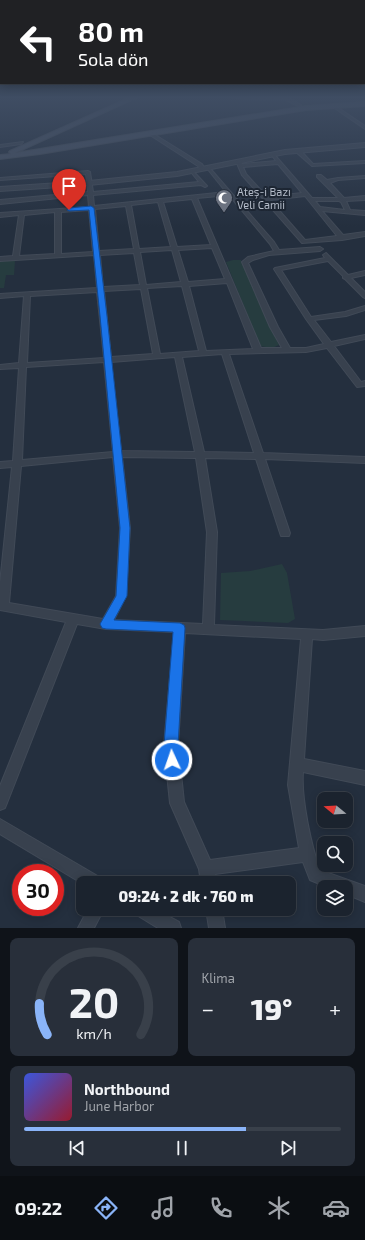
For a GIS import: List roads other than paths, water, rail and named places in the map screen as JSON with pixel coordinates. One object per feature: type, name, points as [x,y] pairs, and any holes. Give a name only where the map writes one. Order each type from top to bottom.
[{"type":"main road","points":[[4,157],[40,140]]},
{"type":"main road","points":[[4,157],[41,140]]},
{"type":"main road","points":[[4,157],[103,140]]},
{"type":"main road","points":[[4,157],[109,140]]},
{"type":"main road","points":[[37,143],[36,146],[42,148],[58,148]]},
{"type":"street","points":[[161,140],[206,168],[230,193],[278,252]]},
{"type":"street","points":[[0,146],[21,142]]},
{"type":"street","points":[[0,189],[89,183],[192,172],[206,168],[239,163],[273,154],[365,145]]},
{"type":"street","points":[[298,151],[312,165],[365,162]]},
{"type":"street","points":[[273,154],[320,209],[342,238]]},
{"type":"street","points":[[239,163],[280,162]]},
{"type":"street","points":[[239,163],[244,174],[304,242],[365,234]]},
{"type":"street","points":[[332,164],[337,169]]},
{"type":"street","points":[[0,179],[88,172],[125,528],[121,596],[106,624]]},
{"type":"street","points":[[192,172],[213,195]]},
{"type":"street","points":[[341,174],[346,178]]},
{"type":"street","points":[[319,176],[341,199],[348,211]]},
{"type":"street","points":[[326,182],[346,178],[365,177]]},
{"type":"street","points":[[0,202],[203,183]]},
{"type":"street","points":[[0,215],[91,208],[230,193]]},
{"type":"street","points":[[267,199],[307,194]]},
{"type":"street","points":[[194,197],[258,351]]},
{"type":"street","points":[[312,200],[365,198]]},
{"type":"street","points":[[160,201],[185,284],[203,354]]},
{"type":"street","points":[[128,204],[135,250],[144,287],[157,357]]},
{"type":"street","points":[[320,209],[365,213]]},
{"type":"street","points":[[58,210],[58,255]]},
{"type":"street","points":[[16,258],[22,213]]},
{"type":"street","points":[[313,242],[345,277],[365,296]]},
{"type":"street","points":[[0,259],[215,246]]},
{"type":"street","points":[[287,350],[274,327],[246,262],[249,258],[278,252],[320,249]]},
{"type":"street","points":[[329,259],[276,269],[309,320],[360,385],[365,383]]},
{"type":"street","points":[[345,277],[365,273]]},
{"type":"street","points":[[0,296],[230,281]]},
{"type":"street","points":[[27,294],[17,464],[2,607],[106,624],[323,635],[365,631]]},
{"type":"street","points":[[309,320],[346,314],[365,308]]},
{"type":"street","points":[[0,367],[225,352],[306,350],[365,337]]},
{"type":"street","points":[[225,352],[285,533]]},
{"type":"street","points":[[178,355],[200,456],[212,532],[208,629]]},
{"type":"street","points":[[0,465],[118,454],[259,456],[365,460]]},
{"type":"street","points":[[0,803],[73,619]]},
{"type":"street","points":[[180,628],[171,745],[176,803],[206,868],[208,876]]},
{"type":"street","points":[[307,634],[295,785],[307,854],[315,875],[365,894]]},
{"type":"street","points":[[297,764],[365,778]]},
{"type":"street","points":[[0,826],[84,876]]},
{"type":"street","points":[[206,868],[307,854]]},
{"type":"street","points":[[86,928],[92,916]]},
{"type":"street","points":[[152,916],[173,928]]},
{"type":"street","points":[[215,916],[217,928]]},
{"type":"place","name":"Ateş-i Bazı Veli Camii","points":[[224,213]]}]
